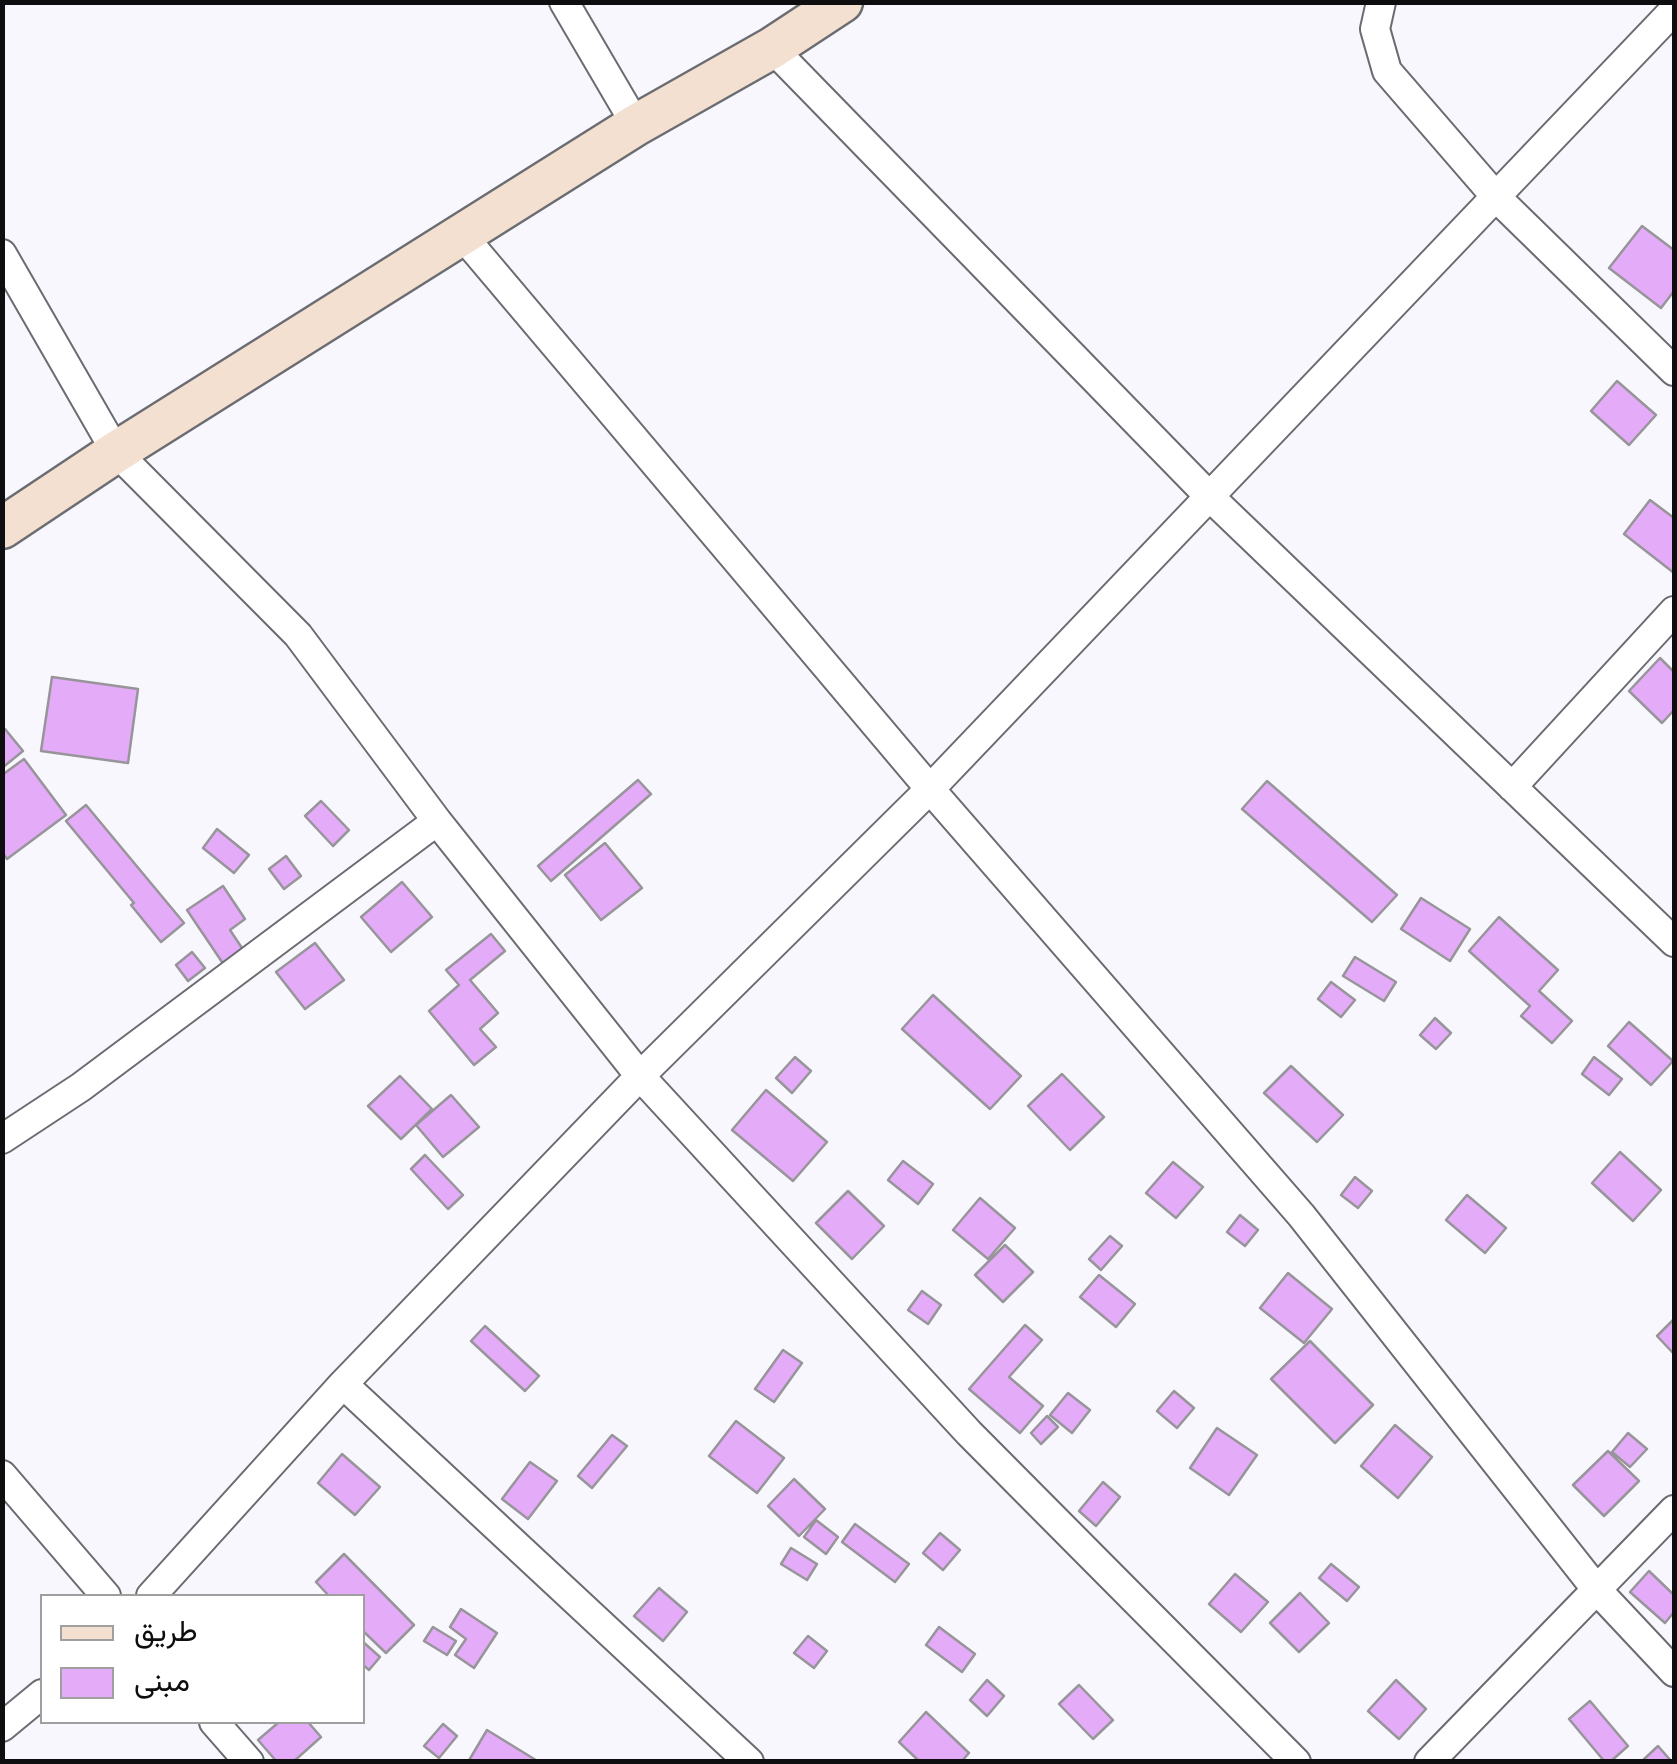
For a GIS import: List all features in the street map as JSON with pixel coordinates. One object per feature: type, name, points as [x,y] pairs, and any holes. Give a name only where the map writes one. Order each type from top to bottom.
[{"type":"main road","points":[[2,528],[636,125],[772,48],[842,2]]},
{"type":"street","points":[[564,2],[636,125]]},
{"type":"street","points":[[1381,2],[1375,29],[1387,71],[1497,198],[1674,371]]},
{"type":"street","points":[[153,1594],[343,1384],[640,1076],[930,788],[1674,10]]},
{"type":"street","points":[[772,48],[1209,496],[1674,942]]},
{"type":"street","points":[[462,235],[930,788],[1300,1215],[1597,1590],[1674,1672]]},
{"type":"street","points":[[2,254],[116,452],[298,635],[437,821],[640,1076],[968,1433],[1296,1762]]},
{"type":"street","points":[[1512,786],[1674,610]]},
{"type":"street","points":[[2,1139],[81,1087],[437,821]]},
{"type":"street","points":[[343,1384],[749,1762]]},
{"type":"street","points":[[2,1475],[104,1594]]},
{"type":"street","points":[[1429,1762],[1674,1510]]},
{"type":"street","points":[[2,1727],[40,1696]]},
{"type":"street","points":[[216,1724],[249,1762]]},
{"type":"building","points":[[1642,226],[1674,250],[1674,291],[1661,308],[1609,268]]},
{"type":"building","points":[[1617,381],[1656,415],[1629,445],[1591,411]]},
{"type":"building","points":[[1650,500],[1674,518],[1674,573],[1624,534]]},
{"type":"building","points":[[1660,658],[1674,672],[1674,710],[1662,723],[1629,691]]},
{"type":"building","points":[[52,677],[138,689],[128,763],[41,751]]},
{"type":"building","points":[[5,729],[23,751],[2,768],[2,731]]},
{"type":"building","points":[[24,759],[66,815],[7,859],[2,852],[2,775]]},
{"type":"building","points":[[638,780],[651,794],[551,881],[538,866]]},
{"type":"building","points":[[1267,781],[1397,895],[1372,922],[1242,809]]},
{"type":"building","points":[[321,801],[349,830],[333,846],[305,816]]},
{"type":"building","points":[[86,805],[184,923],[161,942],[66,821]]},
{"type":"building","points":[[217,829],[249,855],[234,873],[203,848]]},
{"type":"building","points":[[605,843],[642,888],[601,920],[565,875]]},
{"type":"building","points":[[286,856],[301,876],[284,889],[269,869]]},
{"type":"building","points":[[402,882],[432,917],[391,952],[361,917]]},
{"type":"building","points":[[223,886],[245,919],[230,930],[244,951],[224,965],[187,910]]},
{"type":"building","points":[[1421,898],[1470,929],[1450,961],[1401,929]]},
{"type":"building","points":[[1499,917],[1558,970],[1539,991],[1572,1021],[1552,1043],[1521,1016],[1530,1006],[1469,951]]},
{"type":"building","points":[[491,934],[505,951],[470,980],[498,1013],[480,1029],[496,1047],[474,1065],[429,1011],[459,985],[446,970]]},
{"type":"building","points":[[315,943],[344,980],[305,1009],[276,972]]},
{"type":"building","points":[[192,952],[205,968],[188,981],[176,965]]},
{"type":"building","points":[[1355,957],[1396,982],[1384,1001],[1343,976]]},
{"type":"building","points":[[1331,982],[1355,1000],[1341,1017],[1318,999]]},
{"type":"building","points":[[933,995],[1021,1076],[990,1109],[902,1029]]},
{"type":"building","points":[[1435,1018],[1451,1033],[1436,1049],[1420,1035]]},
{"type":"building","points":[[1629,1022],[1673,1061],[1651,1085],[1608,1046]]},
{"type":"building","points":[[795,1057],[811,1071],[792,1093],[776,1078]]},
{"type":"building","points":[[1594,1057],[1622,1079],[1609,1095],[1582,1074]]},
{"type":"building","points":[[1291,1066],[1343,1115],[1317,1142],[1264,1093]]},
{"type":"building","points":[[1062,1074],[1104,1117],[1070,1150],[1028,1106]]},
{"type":"building","points":[[400,1076],[432,1109],[401,1139],[368,1106]]},
{"type":"building","points":[[766,1090],[827,1142],[793,1181],[732,1130]]},
{"type":"building","points":[[451,1095],[479,1127],[443,1157],[416,1125]]},
{"type":"building","points":[[1620,1152],[1661,1190],[1633,1221],[1592,1183]]},
{"type":"building","points":[[425,1155],[463,1195],[448,1209],[411,1169]]},
{"type":"building","points":[[903,1161],[933,1184],[918,1204],[888,1180]]},
{"type":"building","points":[[1173,1162],[1203,1187],[1176,1218],[1146,1193]]},
{"type":"building","points":[[1355,1177],[1372,1191],[1358,1208],[1341,1195]]},
{"type":"building","points":[[848,1191],[884,1226],[852,1259],[816,1223]]},
{"type":"building","points":[[1467,1195],[1506,1228],[1485,1253],[1446,1220]]},
{"type":"building","points":[[980,1198],[1015,1228],[988,1259],[953,1230]]},
{"type":"building","points":[[1240,1215],[1258,1230],[1245,1246],[1227,1232]]},
{"type":"building","points":[[1110,1236],[1122,1246],[1101,1270],[1089,1259]]},
{"type":"building","points":[[1005,1245],[1033,1272],[1003,1302],[975,1275]]},
{"type":"building","points":[[1288,1273],[1332,1309],[1304,1343],[1260,1308]]},
{"type":"building","points":[[1099,1275],[1135,1304],[1116,1327],[1080,1297]]},
{"type":"building","points":[[922,1291],[941,1305],[928,1324],[908,1310]]},
{"type":"building","points":[[1674,1319],[1674,1354],[1657,1336]]},
{"type":"building","points":[[1025,1325],[1042,1340],[1009,1377],[1043,1406],[1020,1433],[969,1389]]},
{"type":"building","points":[[485,1326],[539,1376],[525,1391],[471,1341]]},
{"type":"building","points":[[1310,1341],[1373,1405],[1335,1443],[1271,1379]]},
{"type":"building","points":[[783,1350],[802,1363],[774,1402],[755,1389]]},
{"type":"building","points":[[1174,1391],[1194,1408],[1177,1428],[1157,1411]]},
{"type":"building","points":[[1068,1393],[1090,1410],[1072,1433],[1050,1415]]},
{"type":"building","points":[[1047,1416],[1058,1427],[1041,1444],[1031,1433]]},
{"type":"building","points":[[736,1421],[784,1458],[757,1493],[709,1456]]},
{"type":"building","points":[[1395,1425],[1432,1457],[1398,1498],[1361,1466]]},
{"type":"building","points":[[1217,1428],[1257,1455],[1229,1495],[1190,1468]]},
{"type":"building","points":[[1628,1433],[1647,1449],[1630,1467],[1612,1452]]},
{"type":"building","points":[[612,1435],[627,1446],[592,1488],[578,1476]]},
{"type":"building","points":[[1608,1451],[1639,1481],[1604,1516],[1573,1485]]},
{"type":"building","points":[[342,1454],[380,1487],[355,1515],[318,1483]]},
{"type":"building","points":[[530,1462],[557,1481],[528,1519],[502,1499]]},
{"type":"building","points":[[794,1479],[825,1509],[799,1536],[768,1506]]},
{"type":"building","points":[[1103,1482],[1120,1497],[1096,1526],[1079,1511]]},
{"type":"building","points":[[816,1520],[838,1537],[826,1554],[804,1537]]},
{"type":"building","points":[[855,1524],[909,1564],[895,1582],[842,1542]]},
{"type":"building","points":[[940,1533],[960,1550],[943,1570],[923,1553]]},
{"type":"building","points":[[791,1548],[817,1564],[807,1580],[781,1564]]},
{"type":"building","points":[[344,1554],[414,1625],[386,1653],[365,1633],[365,1594],[327,1594],[316,1582]]},
{"type":"building","points":[[1331,1564],[1359,1587],[1347,1601],[1319,1578]]},
{"type":"building","points":[[1649,1571],[1674,1595],[1674,1612],[1665,1623],[1630,1592]]},
{"type":"building","points":[[1235,1574],[1268,1602],[1241,1632],[1209,1604]]},
{"type":"building","points":[[659,1588],[687,1612],[663,1641],[634,1616]]},
{"type":"building","points":[[1300,1593],[1329,1623],[1299,1652],[1270,1623]]},
{"type":"building","points":[[461,1609],[497,1633],[474,1668],[455,1655],[466,1639],[450,1627]]},
{"type":"building","points":[[433,1627],[456,1641],[447,1655],[424,1641]]},
{"type":"building","points":[[939,1627],[975,1654],[962,1672],[926,1645]]},
{"type":"building","points":[[808,1636],[827,1651],[814,1668],[794,1653]]},
{"type":"building","points":[[365,1644],[380,1657],[369,1670],[365,1667]]},
{"type":"building","points":[[987,1680],[1004,1696],[987,1716],[970,1700]]},
{"type":"building","points":[[1396,1680],[1426,1709],[1399,1739],[1368,1711]]},
{"type":"building","points":[[1079,1685],[1113,1720],[1093,1739],[1059,1704]]},
{"type":"building","points":[[1590,1701],[1628,1746],[1610,1762],[1605,1762],[1569,1719]]},
{"type":"building","points":[[926,1712],[969,1753],[961,1762],[920,1762],[899,1742]]},
{"type":"building","points":[[277,1724],[310,1724],[321,1737],[293,1762],[277,1762],[258,1740]]},
{"type":"building","points":[[443,1724],[457,1736],[439,1758],[424,1746]]},
{"type":"building","points":[[487,1730],[539,1762],[468,1762]]},
{"type":"building","points":[[1658,1746],[1672,1762],[1641,1762]]}]
